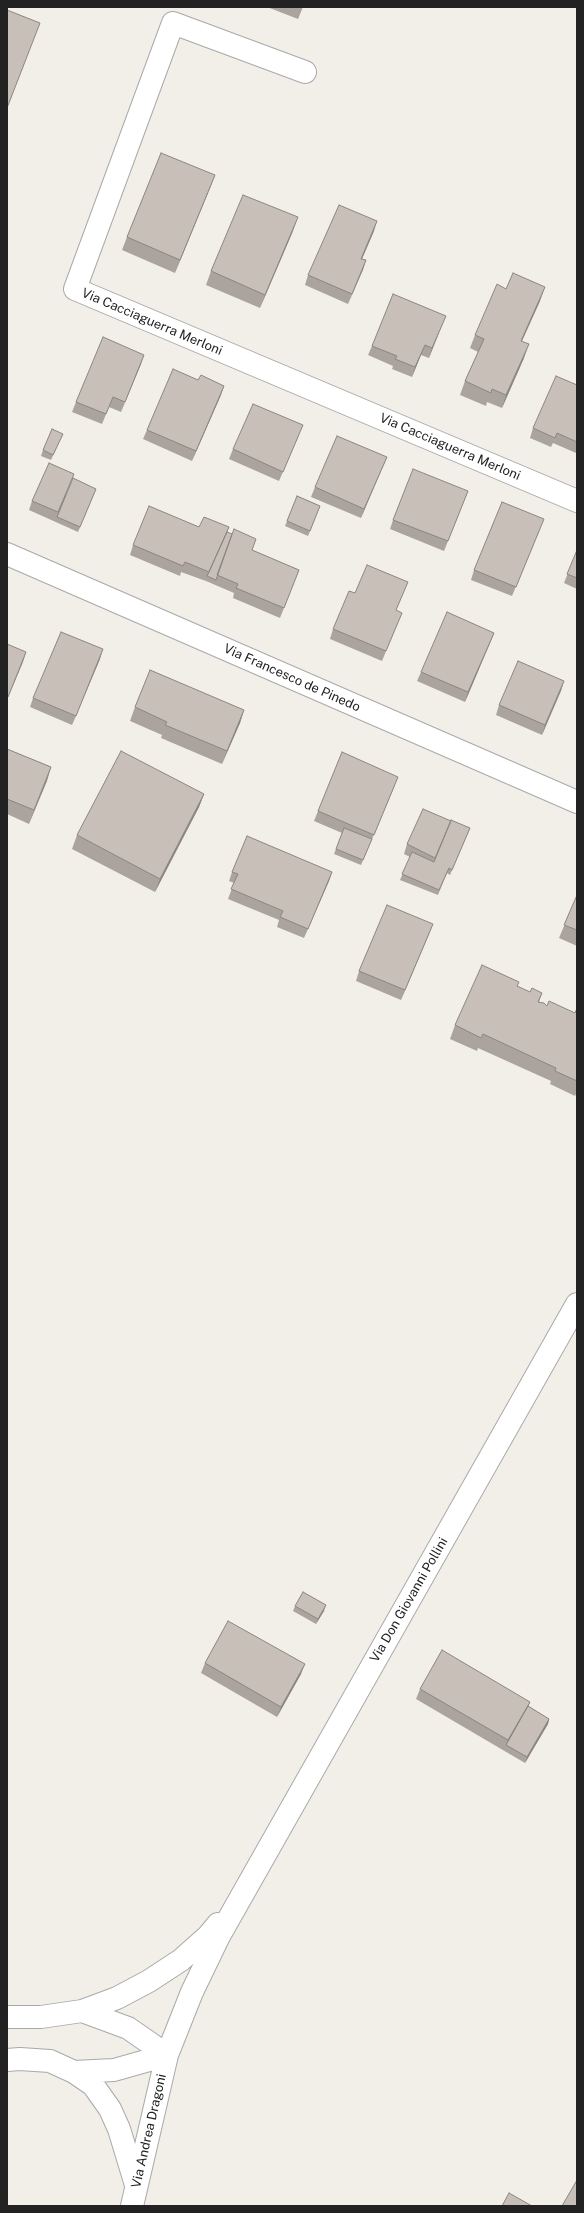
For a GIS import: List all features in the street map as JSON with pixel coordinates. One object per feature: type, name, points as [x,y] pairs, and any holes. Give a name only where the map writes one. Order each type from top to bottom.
[{"type":"street","name":"Via Cacciaguerra Merloni","points":[[305,72],[173,23],[75,289],[577,500]]},
{"type":"street","name":"Via Francesco de Pinedo","points":[[7,554],[577,802]]},
{"type":"street","name":"Via Don Giovanni Pollini","points":[[82,2011],[128,2028],[167,2055],[192,1992],[241,1895],[577,1304]]},
{"type":"street","name":"Via Don Giovanni Pollini","points":[[7,2017],[41,2016],[82,2011],[117,1998],[149,1981],[181,1960],[208,1936],[241,1895]]},
{"type":"street","points":[[74,2072],[114,2070],[167,2055]]},
{"type":"street","name":"Via Andrea Dragoni","points":[[134,2196],[167,2055]]},
{"type":"street","points":[[7,2060],[50,2062],[74,2072],[93,2085],[110,2109],[119,2129],[134,2196]]},
{"type":"building","points":[[7,10],[40,23],[7,108]]},
{"type":"building","points":[[161,153],[215,175],[180,260],[127,237]]},
{"type":"building","points":[[243,195],[298,217],[265,295],[211,271]]},
{"type":"building","points":[[339,205],[377,221],[361,259],[366,260],[352,294],[308,275]]},
{"type":"building","points":[[513,273],[545,287],[521,341],[529,344],[506,395],[492,389],[491,393],[465,381],[484,339],[475,335],[497,284],[506,289]]},
{"type":"building","points":[[393,294],[446,316],[432,348],[425,345],[415,367],[395,359],[397,356],[372,346]]},
{"type":"building","points":[[103,337],[144,355],[125,402],[113,397],[106,414],[76,402]]},
{"type":"building","points":[[173,369],[198,380],[201,375],[224,386],[196,451],[147,430]]},
{"type":"building","points":[[556,376],[577,385],[577,442],[557,433],[555,438],[533,428]]},
{"type":"building","points":[[253,404],[303,425],[283,472],[233,449]]},
{"type":"building","points":[[52,429],[63,434],[53,455],[43,450]]},
{"type":"building","points":[[337,436],[387,457],[364,509],[315,487]]},
{"type":"building","points":[[49,463],[74,474],[58,512],[32,501]]},
{"type":"building","points":[[413,469],[468,491],[448,541],[393,520]]},
{"type":"building","points":[[73,478],[96,489],[80,527],[57,517]]},
{"type":"building","points":[[297,496],[320,506],[310,531],[287,521]]},
{"type":"building","points":[[502,502],[544,519],[516,587],[474,570]]},
{"type":"building","points":[[149,506],[199,527],[204,517],[229,527],[209,572],[185,562],[183,566],[133,545]]},
{"type":"building","points":[[234,529],[256,539],[252,550],[299,570],[284,608],[236,588],[238,584],[217,575]]},
{"type":"building","points":[[227,532],[232,534],[216,580],[207,576]]},
{"type":"building","points":[[577,550],[577,578],[567,574]]},
{"type":"building","points":[[367,565],[408,582],[396,610],[402,613],[386,651],[333,629],[349,591],[355,593]]},
{"type":"building","points":[[447,612],[494,633],[468,692],[421,672]]},
{"type":"building","points":[[61,632],[103,649],[76,716],[33,698]]},
{"type":"building","points":[[7,644],[26,652],[8,697],[7,696]]},
{"type":"building","points":[[518,661],[564,681],[545,725],[499,705]]},
{"type":"building","points":[[150,670],[244,710],[227,751],[165,725],[167,722],[135,707]]},
{"type":"building","points":[[7,749],[51,767],[34,810],[7,799]]},
{"type":"building","points":[[121,751],[204,794],[160,879],[77,835]]},
{"type":"building","points":[[342,752],[398,777],[374,835],[318,811]]},
{"type":"building","points":[[423,809],[451,821],[435,858],[407,844]]},
{"type":"building","points":[[451,820],[470,828],[452,870],[449,868],[439,890],[402,874],[412,852],[434,862]]},
{"type":"building","points":[[344,828],[372,839],[363,860],[336,849]]},
{"type":"building","points":[[247,836],[332,872],[308,929],[280,917],[283,911],[231,889],[238,874],[232,872]]},
{"type":"building","points":[[577,895],[577,930],[564,925]]},
{"type":"building","points":[[387,905],[433,924],[405,990],[359,971]]},
{"type":"building","points":[[482,965],[519,982],[517,986],[530,992],[532,988],[542,993],[538,1002],[544,1003],[547,1006],[549,1001],[575,1013],[577,1008],[577,1081],[555,1071],[556,1068],[483,1034],[481,1038],[455,1025]]},
{"type":"building","points":[[303,1592],[326,1605],[318,1619],[295,1606]]},
{"type":"building","points":[[228,1621],[305,1664],[281,1707],[205,1663]]},
{"type":"building","points":[[442,1650],[530,1702],[508,1740],[420,1689]]},
{"type":"building","points":[[528,1706],[549,1719],[527,1757],[506,1745]]},
{"type":"building","points":[[577,2180],[577,2206],[562,2206]]},
{"type":"building","points":[[509,2193],[532,2206],[502,2206]]}]
